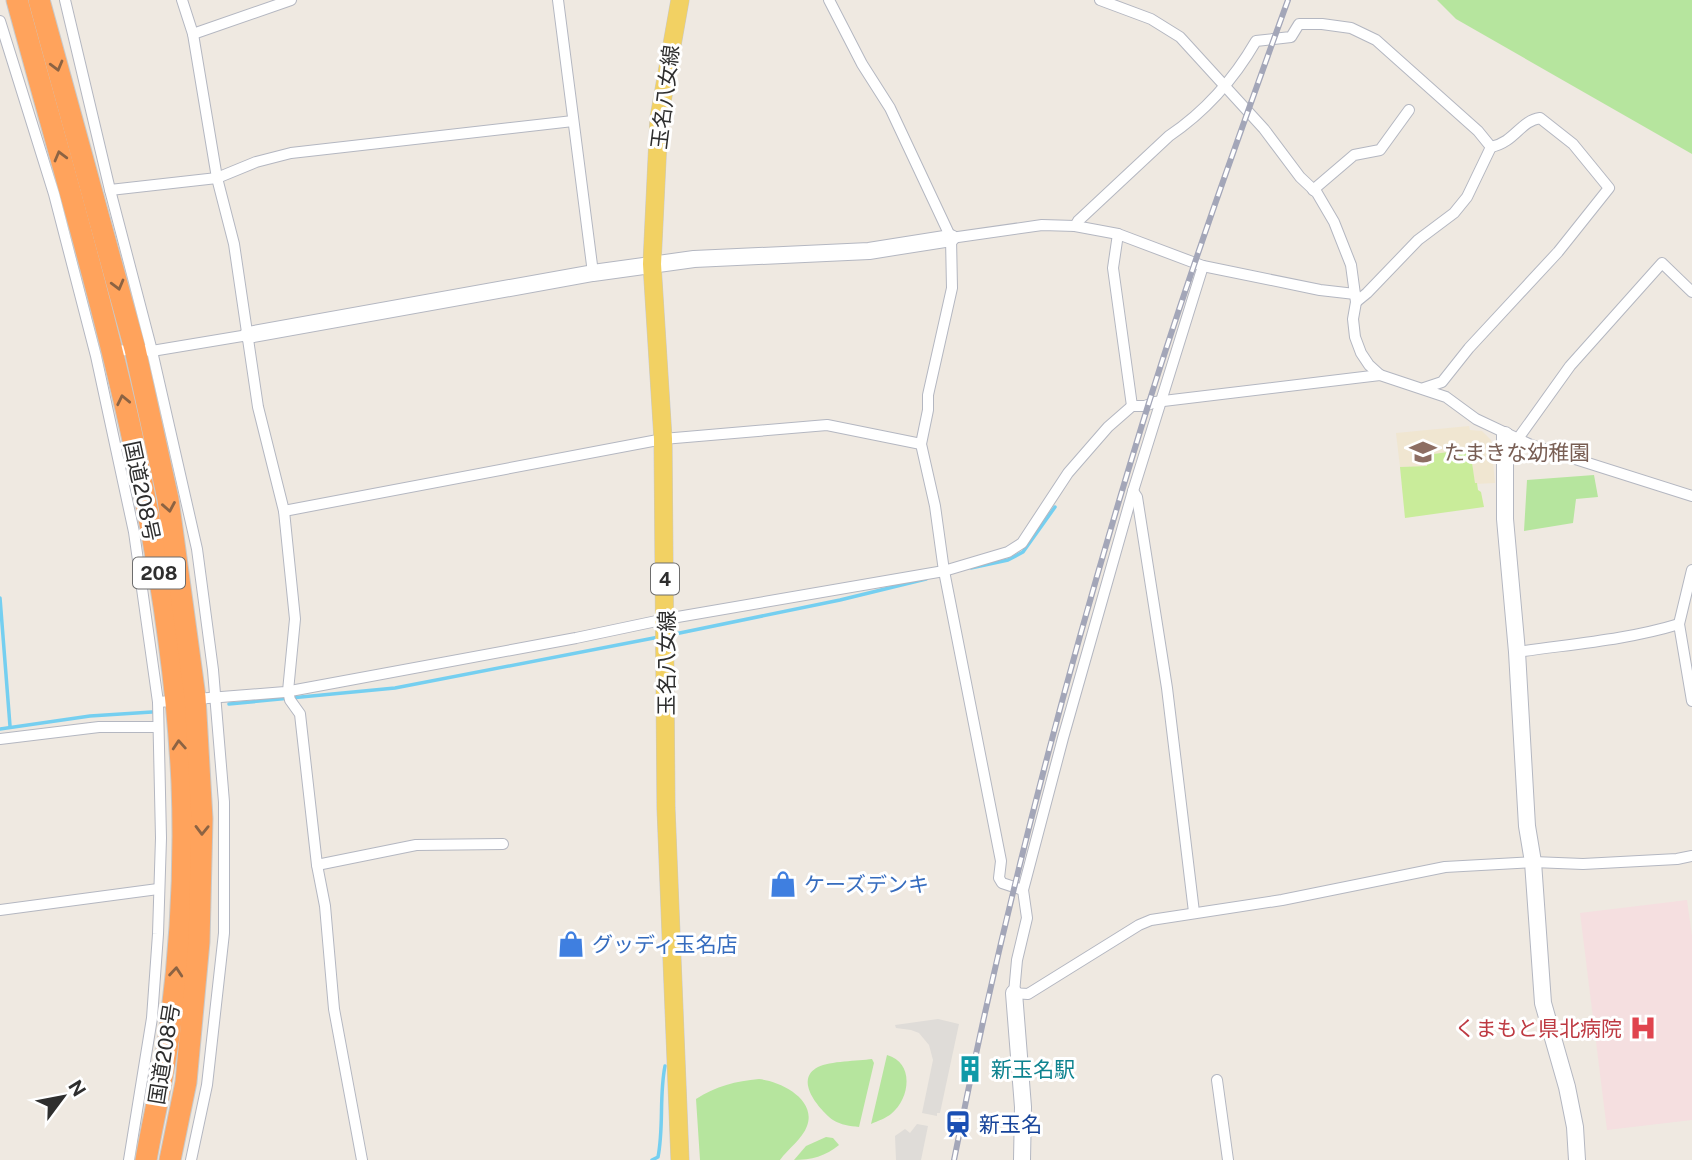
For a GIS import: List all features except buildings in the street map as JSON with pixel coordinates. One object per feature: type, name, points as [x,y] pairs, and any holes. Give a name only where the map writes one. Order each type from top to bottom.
[{"type":"highway","name":"国道208号","points":[[17,0],[162,585],[186,699],[178,942],[171,1022],[146,1160]]},
{"type":"highway","name":"国道208号","points":[[39,0],[144,350],[168,499],[186,699],[202,818],[199,942],[186,1082],[170,1160]]},
{"type":"main road","name":"玉名八女線","points":[[680,0],[659,118],[652,264],[663,439],[666,808],[680,1160]]},
{"type":"street","points":[[65,0],[144,350]]},
{"type":"street","points":[[182,0],[193,34],[217,178],[234,244],[258,407],[284,511],[296,619],[288,691],[300,714],[334,1009],[362,1160]]},
{"type":"street","points":[[193,34],[291,0]]},
{"type":"street","points":[[558,0],[593,273]]},
{"type":"street","points":[[829,0],[862,64],[890,108],[951,238],[952,288],[928,395],[928,410],[921,444],[1001,861],[999,878],[1002,883],[1023,890]]},
{"type":"street","points":[[1100,0],[1151,19],[1180,37],[1264,129],[1313,190],[1334,222],[1351,265],[1355,298],[1355,337],[1365,359],[1380,375]]},
{"type":"street","points":[[0,21],[104,354],[248,335],[652,264],[708,258],[869,251],[1042,225],[1075,226],[1118,234],[1203,265],[1355,298]]},
{"type":"street","points":[[1075,226],[1226,86],[1256,41],[1291,37],[1299,24],[1350,28],[1376,40],[1478,131],[1491,147]]},
{"type":"street","points":[[1313,190],[1354,155],[1380,149],[1409,110]]},
{"type":"street","points":[[1424,388],[1443,382],[1469,348],[1558,251],[1609,188],[1573,144],[1540,118],[1531,119],[1505,144],[1491,147]]},
{"type":"street","points":[[110,190],[217,178],[256,162],[291,153],[573,121]]},
{"type":"street","points":[[1355,298],[1418,240],[1454,214],[1467,197],[1491,147]]},
{"type":"street","points":[[1118,234],[1113,268],[1132,406]]},
{"type":"street","points":[[1577,1160],[1575,1128],[1567,1087],[1543,1003],[1505,519],[1511,437],[1662,263],[1692,292]]},
{"type":"street","points":[[1022,1160],[1023,1107],[1014,993],[1017,960],[1027,918],[1023,890],[1133,491],[1203,265]]},
{"type":"street","points":[[0,739],[99,727],[158,727],[186,699],[288,691],[515,650],[666,619],[944,571],[1008,552],[1022,543],[1068,473],[1108,427],[1132,406],[1380,375],[1446,397],[1476,419],[1511,437],[1692,496]]},
{"type":"street","points":[[284,511],[663,439],[827,425],[921,444]]},
{"type":"street","points":[[1133,491],[1137,497],[1167,688],[1194,912]]},
{"type":"street","points":[[1692,570],[1679,624],[1692,701]]},
{"type":"street","points":[[1517,652],[1599,641],[1679,624]]},
{"type":"street","points":[[186,699],[224,802],[223,933],[207,1085],[191,1160]]},
{"type":"street","points":[[129,1160],[152,1018],[158,934],[161,838],[158,727]]},
{"type":"street","points":[[317,865],[416,845],[503,844]]},
{"type":"street","points":[[1014,993],[1028,994],[1139,925],[1194,912],[1282,900],[1445,867],[1533,862],[1583,864],[1692,856]]},
{"type":"street","points":[[0,910],[158,889]]},
{"type":"street","points":[[1217,1080],[1228,1160]]},
{"type":"shaded area","name":"たまきな幼稚園","points":[[1469,426],[1470,430],[1482,431],[1491,440],[1495,483],[1475,484],[1470,449],[1426,455],[1427,466],[1400,467],[1396,433]]},
{"type":"shaded area","name":"くまもと県北病院","points":[[1687,900],[1692,936],[1692,1120],[1607,1130],[1580,913]]},
{"type":"shaded area","points":[[938,1019],[959,1024],[940,1113],[937,1113],[937,1116],[922,1113],[933,1060],[929,1045],[919,1033],[896,1028],[895,1025]]},
{"type":"shaded area","points":[[917,1124],[928,1126],[921,1160],[896,1160],[895,1136],[905,1129],[910,1133]]},
{"type":"green space","points":[[1437,0],[1692,0],[1692,154],[1456,19]]},
{"type":"green space","points":[[1470,449],[1475,483],[1481,492],[1484,507],[1405,518],[1400,467],[1427,466],[1426,455]]},
{"type":"green space","points":[[1594,475],[1598,497],[1576,499],[1573,523],[1524,531],[1527,480]]},
{"type":"green space","points":[[887,1055],[902,1065],[907,1081],[906,1090],[898,1107],[891,1114],[871,1124]]},
{"type":"green space","points":[[872,1059],[874,1063],[859,1127],[833,1120],[811,1095],[808,1079],[811,1073],[818,1067],[830,1064]]},
{"type":"green space","points":[[759,1079],[777,1083],[802,1100],[809,1116],[802,1135],[780,1160],[700,1160],[696,1099],[726,1085]]},
{"type":"green space","points":[[826,1137],[833,1138],[839,1145],[818,1157],[794,1160],[806,1146]]},
{"type":"waterway","points":[[971,568],[1008,560],[1023,552],[1055,507]]},
{"type":"waterway","points":[[670,635],[840,600],[926,579]]},
{"type":"waterway","points":[[0,598],[10,726]]},
{"type":"waterway","points":[[229,704],[395,688],[659,637]]},
{"type":"waterway","points":[[0,729],[90,716],[152,712]]},
{"type":"waterway","points":[[652,1160],[658,1157],[660,1145],[665,1066]]},
{"type":"railway","points":[[954,1160],[1016,882],[1088,607],[1176,318],[1288,0]]},
{"type":"place","name":"たまきな幼稚園","points":[[1423,452]]},
{"type":"place","name":"ケーズデンキ","points":[[783,884]]},
{"type":"place","name":"グッディ玉名店","points":[[571,944]]},
{"type":"place","name":"くまもと県北病院","points":[[1643,1028]]},
{"type":"place","name":"新玉名駅","points":[[970,1069]]},
{"type":"place","name":"新玉名","points":[[958,1124]]}]
